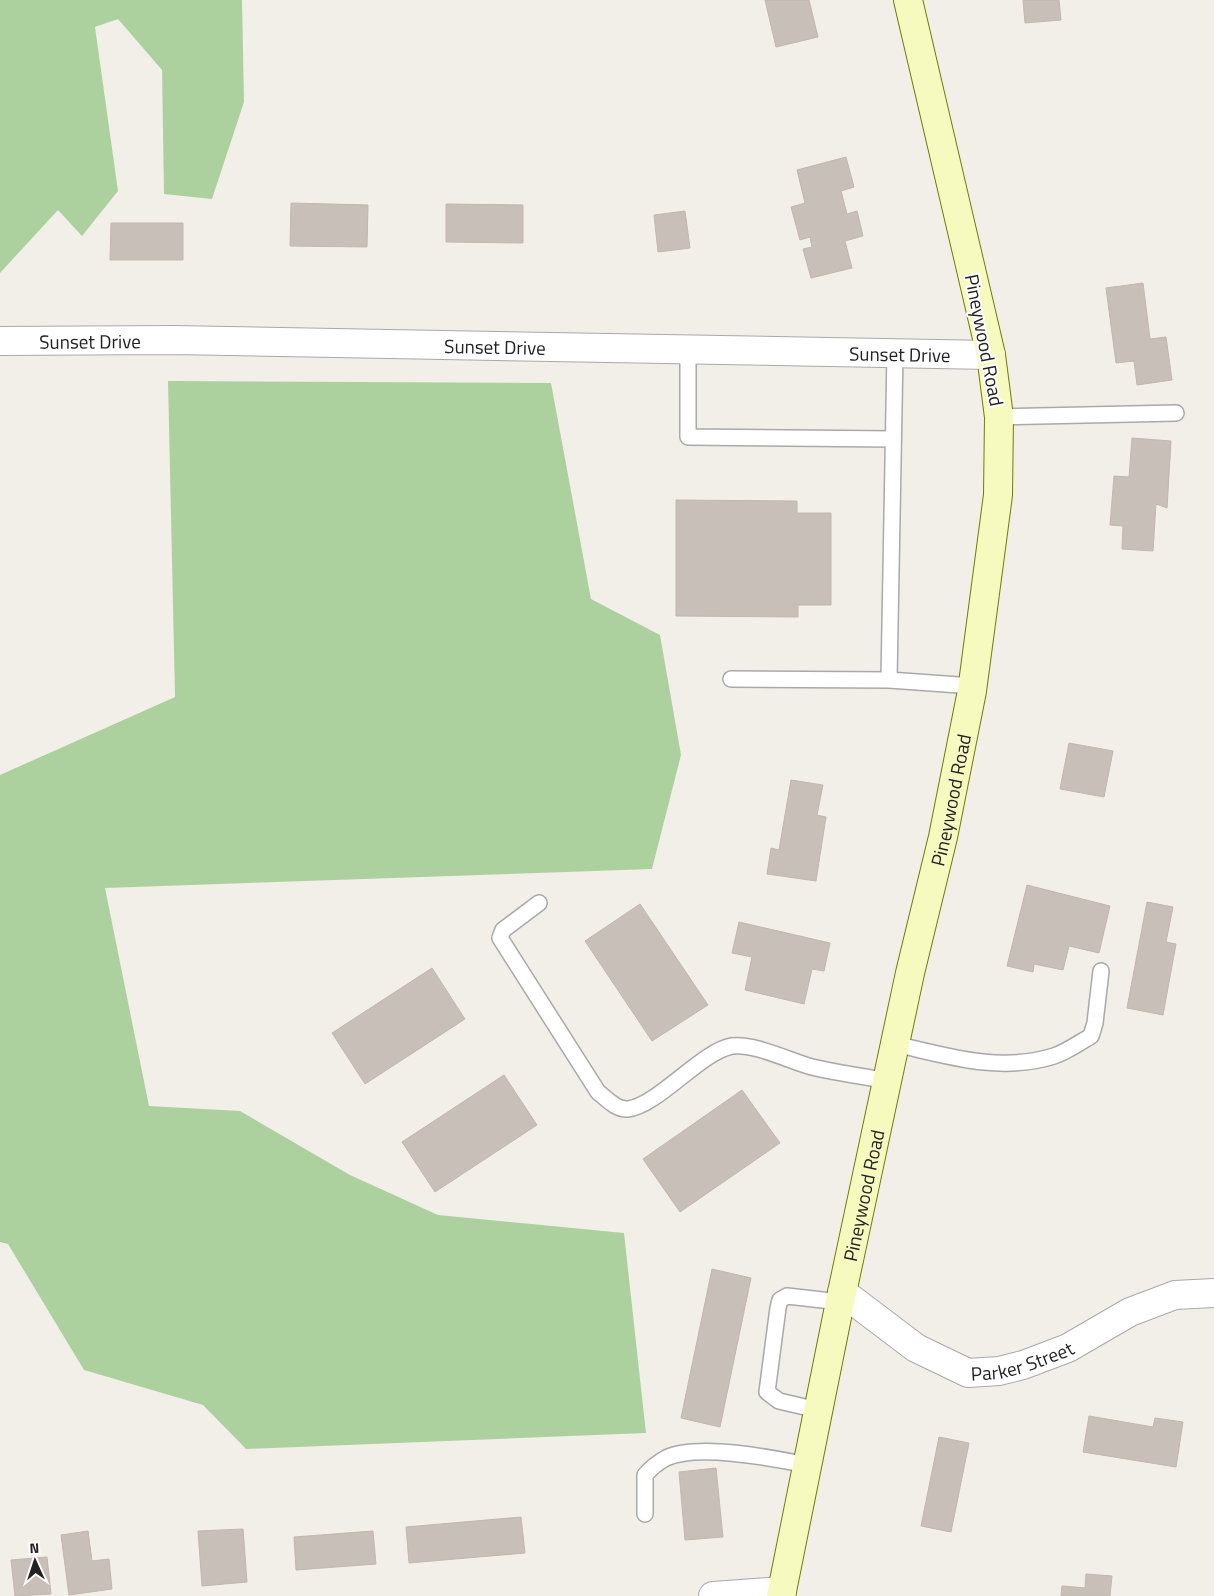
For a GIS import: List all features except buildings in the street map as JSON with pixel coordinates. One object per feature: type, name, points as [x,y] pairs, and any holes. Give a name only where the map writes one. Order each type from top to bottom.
[{"type":"street","name":"Pineywood Road","points":[[781,1593],[841,1297],[895,1044],[943,837],[973,686],[998,494],[999,417],[991,355],[908,0]]},
{"type":"street","name":"Sunset Drive","points":[[0,341],[174,340],[991,355]]},
{"type":"street","name":"Parker Street","points":[[841,1297],[916,1348],[968,1373],[999,1371],[1023,1365],[1068,1348],[1130,1312],[1175,1295],[1214,1293]]},
{"type":"street","points":[[713,1596],[781,1593]]},
{"type":"lane","points":[[688,349],[688,437],[893,439]]},
{"type":"lane","points":[[889,680],[895,353]]},
{"type":"lane","points":[[999,417],[1176,413]]},
{"type":"lane","points":[[731,680],[889,680],[973,686]]},
{"type":"lane","points":[[539,903],[503,930],[500,938],[598,1092],[614,1105],[627,1109],[644,1102],[730,1046],[744,1046],[813,1067],[887,1081]]},
{"type":"lane","points":[[895,1044],[969,1061],[996,1064],[1022,1063],[1055,1055],[1091,1036],[1095,1023],[1101,971]]},
{"type":"lane","points":[[818,1410],[779,1401],[767,1392],[778,1308],[780,1300],[787,1296],[841,1297]]},
{"type":"lane","points":[[645,1514],[645,1475],[655,1465],[668,1457],[686,1454],[731,1452],[807,1465]]},
{"type":"green space","points":[[0,0],[242,0],[244,102],[212,199],[164,194],[162,70],[118,19],[95,27],[118,191],[82,236],[58,210],[0,273]]},
{"type":"green space","points":[[168,381],[551,383],[591,599],[660,635],[681,755],[652,869],[105,888],[149,1106],[240,1111],[350,1175],[438,1215],[624,1233],[646,1433],[246,1449],[203,1405],[84,1370],[8,1244],[0,1242],[0,775],[175,697]]}]
